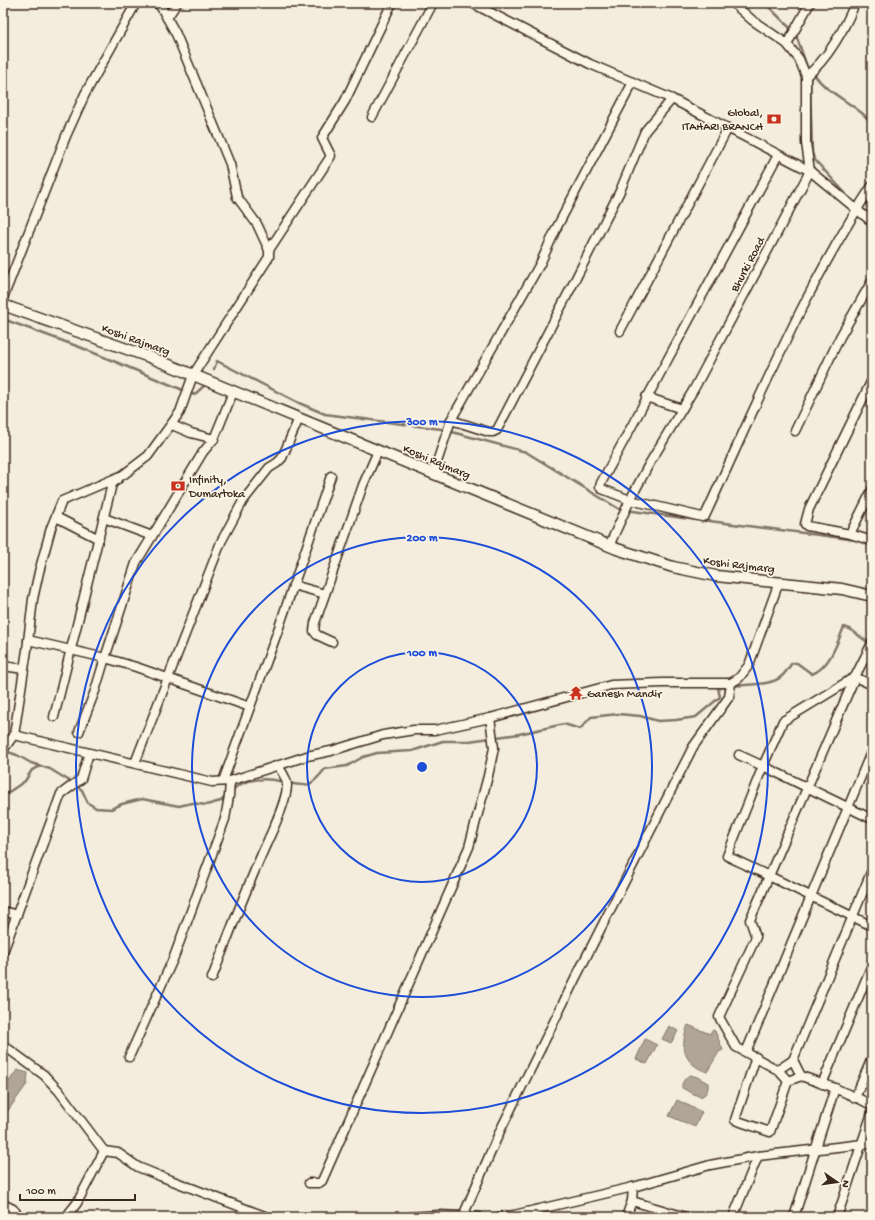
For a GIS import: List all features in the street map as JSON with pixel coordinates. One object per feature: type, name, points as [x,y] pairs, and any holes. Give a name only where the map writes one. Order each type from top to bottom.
[{"type":"main road","name":"Koshi Rajmarg","points":[[3,305],[193,374],[233,392],[609,546],[673,567],[716,576],[842,589],[872,596]]},
{"type":"street","points":[[3,298],[66,136],[85,94],[136,3]]},
{"type":"street","points":[[54,717],[112,484],[148,456],[172,425],[180,412],[193,374],[269,257],[269,250],[258,224],[237,197],[230,164],[176,34],[161,7],[157,3]]},
{"type":"street","points":[[167,18],[177,3]]},
{"type":"street","points":[[269,250],[331,156],[322,138],[345,101],[392,3]]},
{"type":"street","points":[[372,117],[433,3]]},
{"type":"street","points":[[733,3],[752,20],[787,44],[799,59],[806,76],[806,144],[810,172]]},
{"type":"street","points":[[787,44],[810,3]]},
{"type":"street","points":[[806,76],[814,70],[838,37],[849,19],[855,3]]},
{"type":"street","points":[[476,4],[590,64],[672,99],[810,172],[872,222]]},
{"type":"street","points":[[433,474],[450,423],[540,264],[557,227],[633,82]]},
{"type":"street","points":[[450,423],[489,432],[494,432],[497,430],[620,191],[645,131],[672,99]]},
{"type":"street","points":[[620,331],[728,128]]},
{"type":"street","points":[[778,155],[646,397],[600,487],[628,502],[655,505],[705,516],[805,302],[857,209],[872,186]]},
{"type":"street","name":"Bhurki Road","points":[[609,546],[628,502],[682,409],[810,172]]},
{"type":"street","points":[[795,430],[840,337],[872,281]]},
{"type":"street","points":[[872,380],[805,521],[807,526],[850,534],[872,541]]},
{"type":"street","points":[[79,732],[95,691],[136,563],[203,452],[214,438],[233,392]]},
{"type":"street","points":[[646,397],[682,409]]},
{"type":"street","points":[[135,763],[221,542],[243,501],[269,468],[282,458],[299,418]]},
{"type":"street","points":[[172,425],[190,433],[214,438]]},
{"type":"street","points":[[332,642],[317,635],[314,631],[315,623],[363,485],[378,451]]},
{"type":"street","points":[[3,750],[14,735],[33,599],[51,528],[62,501],[123,475]]},
{"type":"street","points":[[129,1057],[174,957],[224,819],[228,787],[250,707],[331,476]]},
{"type":"street","points":[[850,534],[872,490]]},
{"type":"street","points":[[56,517],[99,539]]},
{"type":"street","points":[[104,518],[152,536]]},
{"type":"street","points":[[463,1216],[500,1131],[578,972],[693,747],[726,703],[729,697],[730,687],[749,665],[778,582]]},
{"type":"street","points":[[293,584],[325,594]]},
{"type":"street","points":[[28,640],[105,658],[136,667],[250,707]]},
{"type":"street","points":[[788,1081],[778,1070],[736,1046],[719,1017],[756,937],[750,920],[855,677],[871,646]]},
{"type":"street","points":[[3,666],[24,670]]},
{"type":"street","points":[[855,677],[872,685]]},
{"type":"street","points":[[855,677],[783,721],[726,856],[872,926]]},
{"type":"street","points":[[14,735],[135,763],[228,787],[278,766],[307,756],[331,751],[383,735],[414,730],[435,730],[490,718],[611,685],[662,683],[730,687]]},
{"type":"street","points":[[309,1183],[322,1182],[469,847],[494,748],[490,718]]},
{"type":"street","points":[[746,1052],[872,750]]},
{"type":"street","points":[[3,952],[61,794],[81,779],[89,753]]},
{"type":"street","points":[[739,755],[872,819]]},
{"type":"street","points":[[212,978],[238,908],[279,813],[286,782],[278,766]]},
{"type":"street","points":[[778,1070],[793,1060],[872,870]]},
{"type":"street","points":[[3,911],[17,915]]},
{"type":"street","points":[[822,1084],[872,965]]},
{"type":"street","points":[[3,1045],[44,1075],[59,1091],[104,1151],[118,1153],[138,1167],[268,1217]]},
{"type":"street","points":[[756,1057],[735,1120],[770,1132],[788,1081],[801,1076],[835,1088],[868,1102],[872,1106]]},
{"type":"street","points":[[856,1098],[872,1058]]},
{"type":"street","points":[[793,1060],[801,1076]]},
{"type":"street","points":[[794,1217],[835,1088]]},
{"type":"street","points":[[837,1217],[872,1113]]},
{"type":"street","points":[[499,1217],[514,1215],[633,1187],[710,1166],[758,1156],[872,1143]]},
{"type":"street","points":[[66,1217],[76,1203],[104,1151]]},
{"type":"street","points":[[733,1217],[758,1156]]},
{"type":"street","points":[[626,1217],[632,1201],[633,1187]]},
{"type":"street","points":[[632,1201],[686,1217]]},
{"type":"street","points":[[3,1204],[13,1209],[20,1217]]},
{"type":"street","points":[[410,1217],[438,1215],[479,1217]]},
{"type":"shaded area","points":[[688,1025],[710,1034],[712,1030],[715,1031],[723,1050],[719,1052],[707,1072],[699,1069],[693,1064],[686,1054],[684,1040]]},
{"type":"shaded area","points":[[669,1026],[678,1031],[671,1043],[662,1039]]},
{"type":"shaded area","points":[[645,1039],[657,1045],[647,1064],[636,1059]]},
{"type":"shaded area","points":[[17,1070],[28,1073],[27,1084],[7,1112],[5,1125],[3,1124],[3,1090]]},
{"type":"shaded area","points":[[691,1075],[708,1083],[705,1094],[700,1097],[682,1088],[684,1080]]},
{"type":"shaded area","points":[[677,1100],[702,1112],[695,1127],[669,1116]]},
{"type":"waterway","points":[[765,3],[792,30]]},
{"type":"waterway","points":[[796,35],[807,67]]},
{"type":"waterway","points":[[811,73],[814,74],[824,86],[857,109],[872,122]]},
{"type":"waterway","points":[[810,79],[812,152],[814,159],[846,194]]},
{"type":"waterway","points":[[865,211],[872,217]]},
{"type":"waterway","points":[[3,319],[82,348],[183,390]]},
{"type":"waterway","points":[[214,369],[217,361],[299,403],[325,414],[441,429],[526,452],[619,509],[697,520]]},
{"type":"waterway","points":[[191,393],[194,395],[206,384]]},
{"type":"waterway","points":[[702,520],[857,540]]},
{"type":"waterway","points":[[732,686],[772,682],[782,676],[792,663],[797,663],[812,674],[818,671],[824,666],[832,654],[844,627],[850,629],[870,644]]},
{"type":"waterway","points":[[289,783],[301,785],[310,784],[317,779],[325,769],[347,766],[363,757],[377,753],[412,751],[443,741],[469,741],[519,734],[564,724],[580,729],[591,717],[618,714],[640,716],[658,721],[696,717],[720,697],[718,688],[725,687]]},
{"type":"waterway","points":[[5,751],[17,755],[31,763],[50,769],[68,780],[82,790],[88,803],[96,808],[111,809],[122,804],[142,799],[179,806],[192,803],[206,805],[221,801],[227,795]]},
{"type":"waterway","points":[[3,796],[25,781],[32,770],[41,766]]},
{"type":"waterway","points":[[232,790],[250,781],[271,779],[284,782]]},
{"type":"place","name":"Global, ITAHARI BRANCH","points":[[774,119]]},
{"type":"place","name":"Infinity, Dumartoka","points":[[178,486]]},
{"type":"place","name":"Ganesh Mandir","points":[[576,693]]}]
